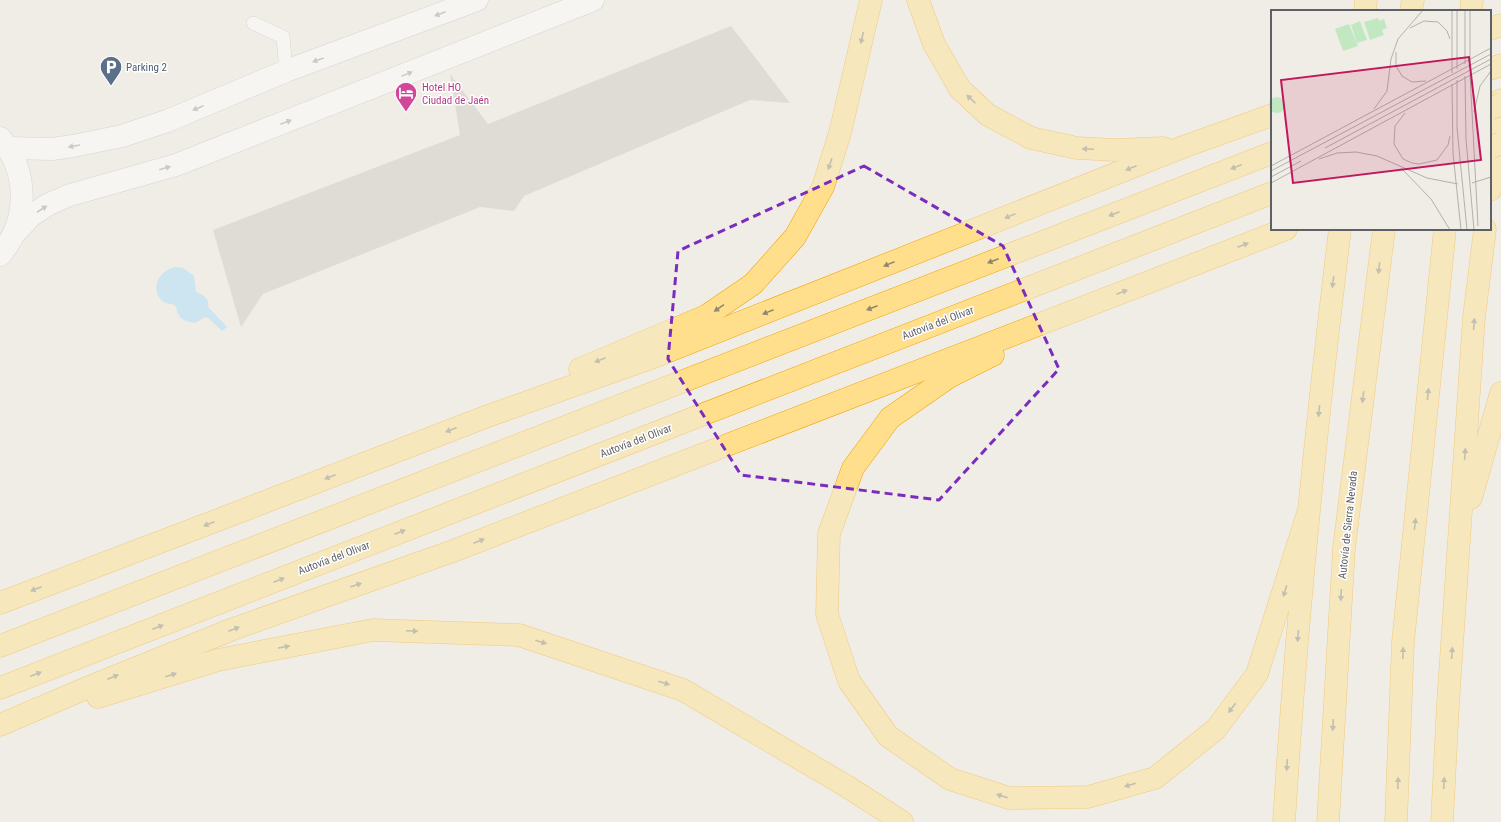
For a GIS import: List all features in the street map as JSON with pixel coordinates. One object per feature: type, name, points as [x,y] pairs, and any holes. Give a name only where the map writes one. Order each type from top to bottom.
[{"type":"highway","points":[[488,416],[546,383],[706,316],[753,284],[795,237],[823,187],[840,133],[871,0]]},
{"type":"highway","points":[[918,0],[934,44],[960,89],[988,115],[1031,138],[1077,148],[1148,150],[1183,147]]},
{"type":"highway","points":[[1365,10],[1366,0]]},
{"type":"highway","points":[[1412,10],[1413,0]]},
{"type":"highway","points":[[1471,10],[1472,0]]},
{"type":"highway","points":[[1491,29],[1501,25]]},
{"type":"highway","points":[[1491,69],[1501,64]]},
{"type":"highway","points":[[1491,182],[1501,100]]},
{"type":"highway","points":[[1491,109],[1501,104]]},
{"type":"highway","points":[[0,603],[488,416],[651,358],[1183,147],[1271,115]]},
{"type":"highway","points":[[1491,148],[1501,143]]},
{"type":"highway","points":[[0,646],[1271,153]]},
{"type":"highway","name":"Autovía del Olivar","points":[[0,688],[1271,193]]},
{"type":"highway","points":[[0,727],[89,687],[233,629],[453,551],[1283,230]]},
{"type":"highway","points":[[1284,822],[1288,744],[1308,513],[1340,230]]},
{"type":"highway","name":"Autovía de Sierra Nevada","points":[[1328,822],[1344,548],[1384,230]]},
{"type":"highway","points":[[1396,822],[1403,642],[1445,230]]},
{"type":"highway","points":[[1442,822],[1448,704],[1474,317],[1485,230]]},
{"type":"highway","points":[[1086,306],[949,378],[890,418],[853,468],[829,534],[827,614],[849,682],[888,736],[950,779],[1009,798],[1088,797],[1155,778],[1216,728],[1257,674],[1282,601],[1308,513]]},
{"type":"highway","points":[[1458,554],[1473,489],[1501,393]]},
{"type":"highway","points":[[0,727],[218,660],[373,630],[520,635],[683,690],[848,787],[902,822]]},
{"type":"highway","points":[[848,787],[874,822]]},
{"type":"street","points":[[4,143],[52,149],[122,136],[167,121],[286,72],[477,0]]},
{"type":"street","points":[[13,235],[36,212],[49,204],[70,195],[176,165],[592,0]]},
{"type":"street","points":[[0,255],[13,235],[19,221],[22,206],[22,191],[15,161],[4,143]]},
{"type":"lane","points":[[254,23],[283,37],[286,72]]},
{"type":"highlighted area","points":[[864,166],[1003,246],[1059,369],[939,500],[741,475],[668,359],[678,251]]},
{"type":"water","points":[[176,267],[183,268],[194,276],[196,292],[205,297],[208,302],[208,307],[227,327],[222,331],[205,317],[195,323],[184,320],[178,315],[177,308],[175,306],[161,300],[156,289],[158,279],[165,271]]},
{"type":"building","name":"Hotel HO Ciudad de Jaén","points":[[731,26],[790,103],[750,100],[524,196],[514,211],[480,207],[263,294],[241,327],[213,230],[460,135],[450,74],[488,124]]},
{"type":"place","name":"Parking 2","points":[[111,86]]},
{"type":"place","name":"Hotel HO Ciudad de Jaén","points":[[406,112]]}]
